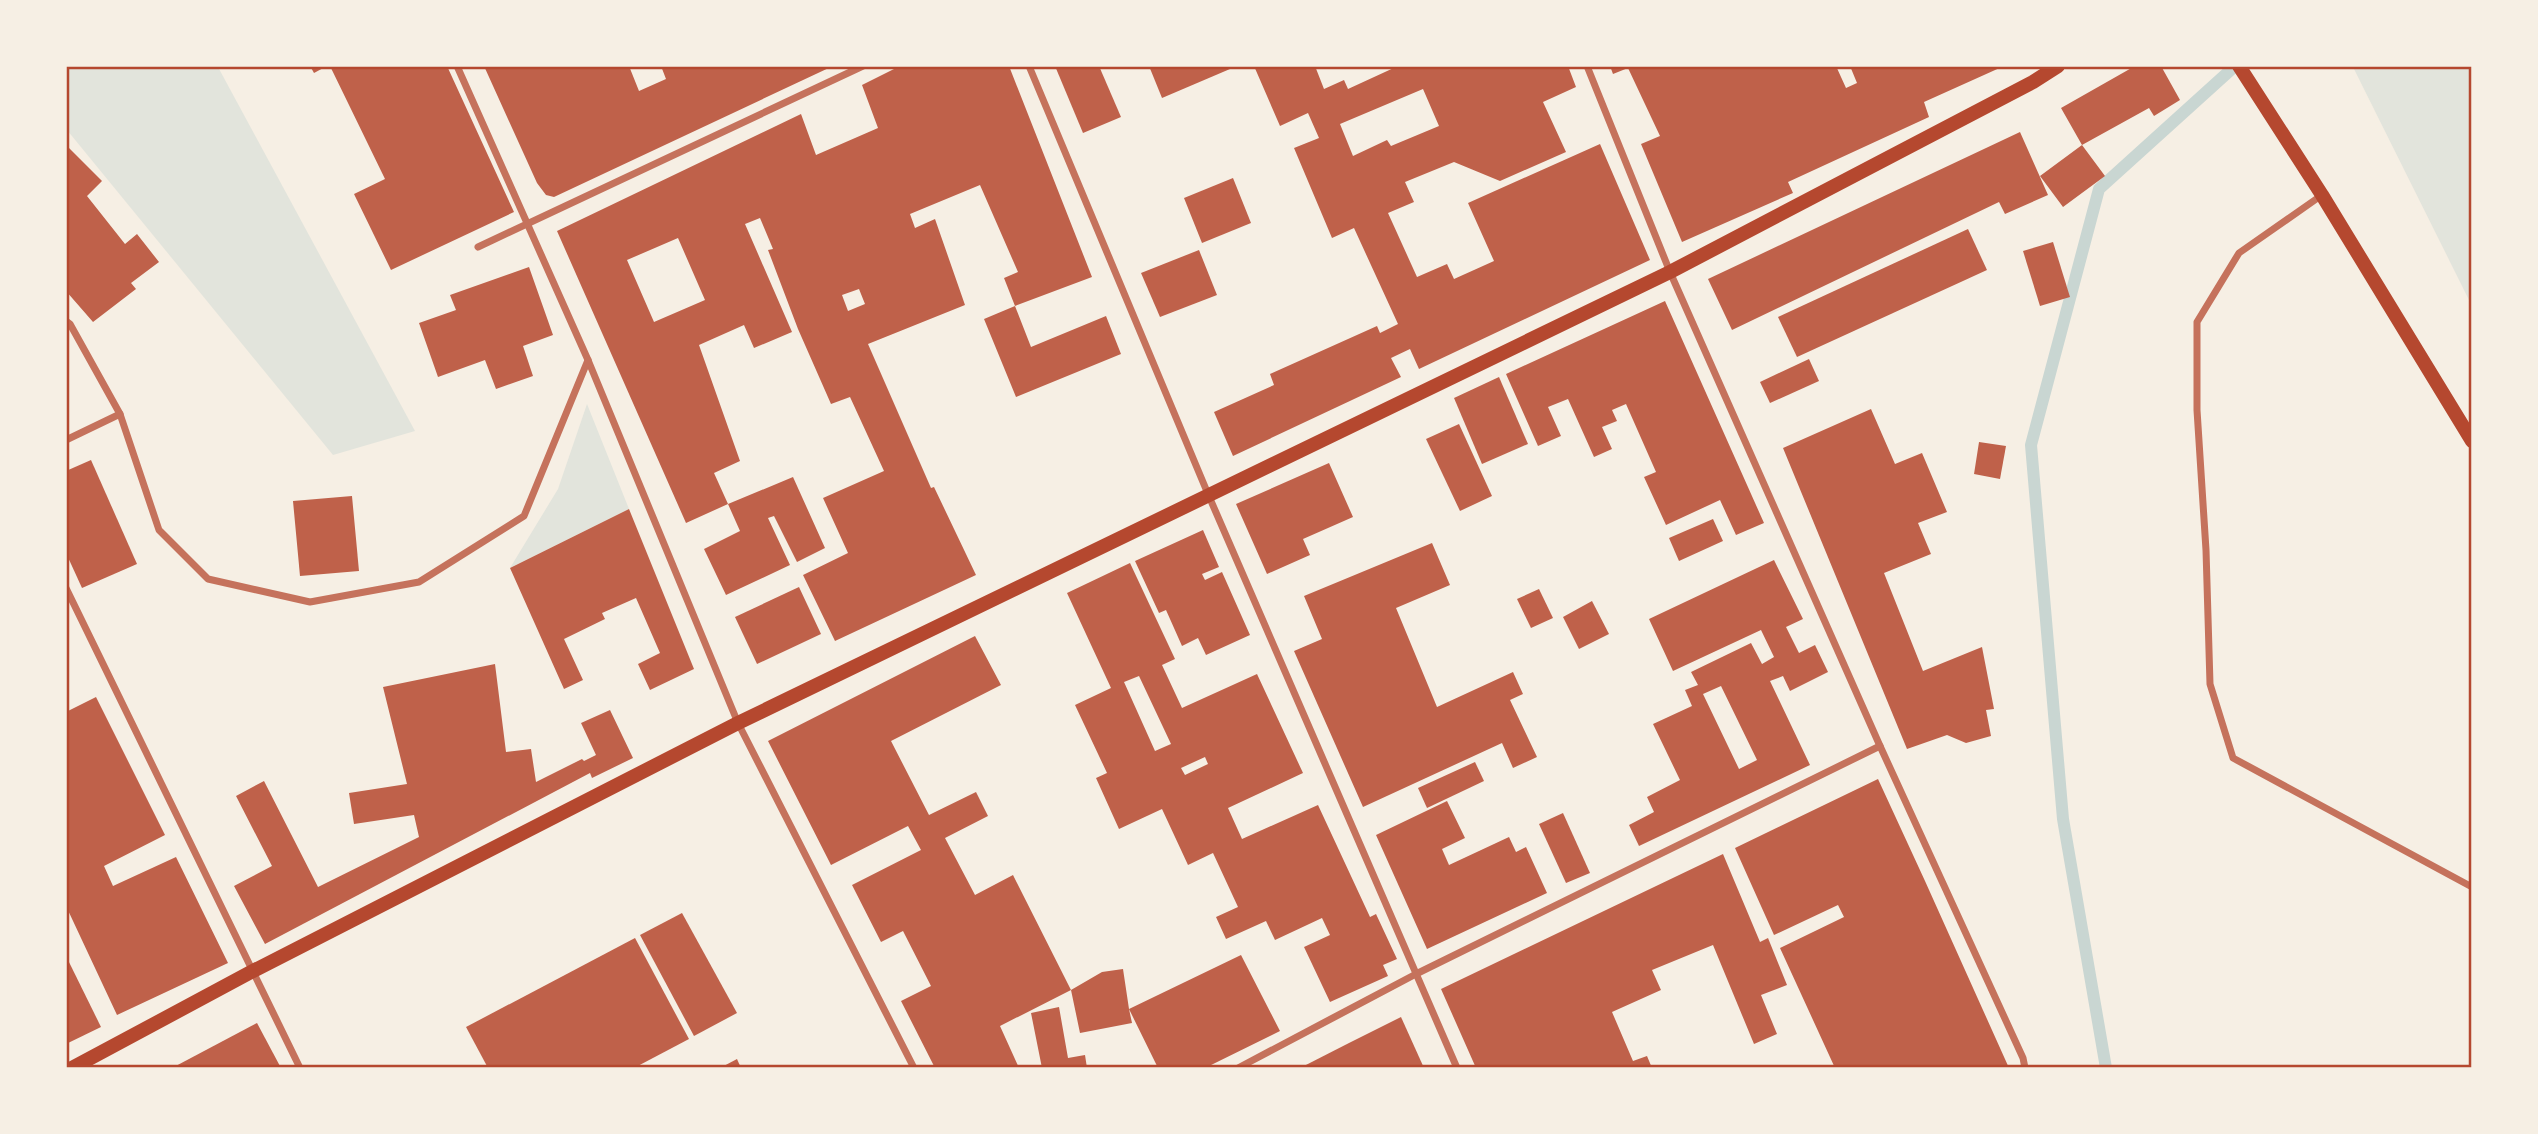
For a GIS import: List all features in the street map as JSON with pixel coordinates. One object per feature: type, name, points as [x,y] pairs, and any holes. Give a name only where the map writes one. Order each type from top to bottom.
[{"type":"main road","points":[[72,1068],[253,971],[738,723],[1670,272],[2033,82],[2058,66]]},
{"type":"main road","points":[[2239,66],[2322,195],[2472,442]]},
{"type":"street","points":[[457,66],[588,360],[738,723],[914,1068]]},
{"type":"street","points":[[478,247],[863,66]]},
{"type":"street","points":[[1029,66],[1208,494],[1457,1068]]},
{"type":"street","points":[[1587,66],[1670,272],[1880,746],[2023,1058],[2025,1068]]},
{"type":"street","points":[[2322,195],[2239,253],[2197,322],[2197,410],[2206,550],[2210,684],[2233,758],[2472,887]]},
{"type":"street","points":[[66,321],[120,414],[159,530],[208,579],[310,602],[419,582],[524,516],[588,360]]},
{"type":"street","points":[[66,440],[120,414]]},
{"type":"street","points":[[66,589],[300,1068]]},
{"type":"street","points":[[1238,1068],[1416,974],[1880,746]]},
{"type":"shaded area","points":[[66,67],[218,67],[415,431],[333,455],[67,130]]},
{"type":"shaded area","points":[[2353,67],[2471,67],[2471,304]]},
{"type":"shaded area","points":[[587,404],[629,509],[510,568],[558,489]]},
{"type":"building","points":[[310,66],[327,66],[314,73]]},
{"type":"building","points":[[330,66],[447,66],[514,212],[391,270],[354,194],[385,179]]},
{"type":"building","points":[[484,66],[629,66],[639,91],[666,79],[661,66],[833,66],[554,197],[546,195],[537,183]]},
{"type":"building","points":[[900,66],[1009,66],[1092,277],[1015,306],[1004,278],[1018,272],[980,185],[910,214],[915,228],[935,219],[965,305],[868,344],[931,488],[934,487],[976,575],[835,641],[803,575],[848,553],[823,498],[884,471],[850,397],[831,404],[798,329],[768,250],[773,249],[760,218],[745,224],[792,332],[754,348],[744,325],[699,345],[740,461],[714,473],[728,504],[686,523],[557,231],[801,114],[816,155],[878,128],[862,85]],"holes":[[[678,238],[705,300],[654,322],[627,260]],[[859,289],[865,304],[848,311],[842,295]]]},
{"type":"building","points":[[1055,66],[1099,66],[1121,117],[1083,133]]},
{"type":"building","points":[[1149,66],[1237,66],[1162,98]]},
{"type":"building","points":[[1254,66],[1315,66],[1324,89],[1344,80],[1348,89],[1398,66],[1568,66],[1576,87],[1543,102],[1566,152],[1500,181],[1454,162],[1405,182],[1414,202],[1388,213],[1417,277],[1447,264],[1454,279],[1494,261],[1468,203],[1600,144],[1650,260],[1419,369],[1410,349],[1391,358],[1401,377],[1233,456],[1214,412],[1274,385],[1270,374],[1377,326],[1380,333],[1398,324],[1354,228],[1332,238],[1294,148],[1319,138],[1308,113],[1280,126]],"holes":[[[1423,89],[1439,126],[1391,146],[1387,140],[1353,156],[1340,124]]]},
{"type":"building","points":[[1610,66],[1836,66],[1846,88],[1857,83],[1850,66],[2004,66],[1924,102],[1929,117],[1788,182],[1793,193],[1682,242],[1641,144],[1660,136],[1628,68],[1613,74]]},
{"type":"building","points":[[2135,66],[2161,66],[2180,100],[2154,116],[2149,108],[2082,145],[2061,108]]},
{"type":"building","points":[[2020,132],[2048,195],[2005,214],[1999,202],[1732,330],[1708,279]]},
{"type":"building","points":[[66,145],[102,181],[87,196],[125,244],[137,234],[159,262],[131,283],[136,289],[93,322],[66,291]]},
{"type":"building","points":[[2082,145],[2105,176],[2063,207],[2040,176]]},
{"type":"building","points":[[1233,178],[1251,223],[1202,243],[1184,198]]},
{"type":"building","points":[[1968,229],[1987,270],[1797,357],[1778,317]]},
{"type":"building","points":[[2053,242],[2070,297],[2040,306],[2023,251]]},
{"type":"building","points":[[1199,250],[1217,295],[1160,317],[1141,273]]},
{"type":"building","points":[[529,267],[553,335],[523,346],[533,376],[496,389],[485,360],[438,377],[419,323],[456,310],[450,295]]},
{"type":"building","points":[[1665,301],[1764,523],[1736,535],[1720,500],[1666,525],[1644,477],[1656,472],[1626,404],[1612,410],[1617,421],[1602,427],[1612,449],[1594,457],[1568,399],[1548,407],[1561,436],[1538,446],[1506,374]]},
{"type":"building","points":[[1015,306],[1031,347],[1106,316],[1121,354],[1016,397],[984,319]]},
{"type":"building","points":[[1809,359],[1819,381],[1770,403],[1760,382]]},
{"type":"building","points":[[1499,377],[1528,444],[1482,464],[1454,398]]},
{"type":"building","points":[[1871,409],[1895,464],[1922,453],[1947,512],[1918,523],[1931,554],[1884,573],[1923,671],[1982,647],[1994,709],[1986,710],[1991,736],[1966,743],[1947,735],[1907,749],[1783,448]]},
{"type":"building","points":[[1459,424],[1492,496],[1460,511],[1426,439]]},
{"type":"building","points":[[1979,442],[2006,446],[2000,479],[1974,474]]},
{"type":"building","points":[[91,460],[137,564],[82,588],[66,553],[66,471]]},
{"type":"building","points":[[1329,463],[1353,517],[1303,539],[1310,555],[1267,574],[1236,504]]},
{"type":"building","points":[[793,477],[825,548],[797,562],[774,516],[768,518],[790,565],[726,595],[704,549],[740,531],[728,504]]},
{"type":"building","points":[[352,496],[359,571],[300,576],[293,501]]},
{"type":"building","points":[[629,509],[694,669],[650,690],[638,664],[660,653],[636,598],[602,613],[605,619],[564,639],[583,680],[564,689],[510,568]]},
{"type":"building","points":[[1713,519],[1723,541],[1679,561],[1669,538]]},
{"type":"building","points":[[1203,530],[1219,567],[1202,574],[1205,580],[1222,572],[1250,635],[1206,655],[1198,638],[1182,646],[1166,610],[1159,613],[1135,561]]},
{"type":"building","points":[[1432,543],[1450,585],[1396,608],[1437,707],[1513,672],[1523,694],[1510,700],[1537,757],[1513,768],[1502,743],[1363,807],[1294,651],[1322,639],[1304,596]]},
{"type":"building","points":[[1774,560],[1803,619],[1786,627],[1799,653],[1815,645],[1828,672],[1790,691],[1783,676],[1770,681],[1810,765],[1639,846],[1629,825],[1654,812],[1647,797],[1680,780],[1653,724],[1692,706],[1685,690],[1698,685],[1691,672],[1751,643],[1762,664],[1774,657],[1761,630],[1673,671],[1649,619]],"holes":[[[1721,686],[1757,760],[1739,769],[1703,694]]]},
{"type":"building","points":[[1130,563],[1175,659],[1162,665],[1182,708],[1257,674],[1303,773],[1228,808],[1242,839],[1318,805],[1370,917],[1376,914],[1397,959],[1383,965],[1388,976],[1330,1002],[1304,947],[1330,935],[1322,918],[1275,940],[1266,921],[1226,939],[1216,917],[1238,907],[1213,853],[1188,865],[1162,809],[1119,829],[1096,778],[1107,773],[1075,705],[1111,688],[1067,593]],"holes":[[[1139,676],[1171,744],[1155,751],[1124,682]],[[1205,757],[1208,764],[1185,775],[1181,768]]]},
{"type":"building","points":[[799,587],[821,634],[757,664],[735,617]]},
{"type":"building","points":[[1539,589],[1553,618],[1531,628],[1517,599]]},
{"type":"building","points":[[1592,601],[1609,634],[1579,649],[1563,617]]},
{"type":"building","points":[[975,636],[1001,685],[891,741],[929,815],[976,792],[988,816],[945,838],[975,895],[1013,875],[1071,990],[1000,1026],[1019,1068],[935,1068],[901,1001],[931,986],[903,931],[881,942],[852,885],[921,850],[908,826],[831,865],[768,741]]},
{"type":"building","points":[[495,664],[506,752],[531,749],[536,782],[596,755],[581,723],[610,710],[633,758],[592,778],[590,773],[265,944],[234,886],[272,866],[236,796],[264,781],[318,887],[419,837],[414,815],[354,824],[349,793],[407,784],[383,687]]},
{"type":"building","points":[[96,697],[165,835],[104,866],[113,886],[176,857],[228,963],[117,1015],[66,906],[66,712]]},
{"type":"building","points":[[1475,762],[1484,781],[1427,808],[1418,788]]},
{"type":"building","points":[[1878,779],[2009,1068],[1835,1068],[1780,948],[1844,917],[1838,905],[1774,935],[1735,848]]},
{"type":"building","points":[[1447,801],[1465,838],[1442,849],[1449,865],[1509,837],[1516,852],[1526,847],[1547,893],[1427,949],[1376,835]]},
{"type":"building","points":[[1563,813],[1590,873],[1566,883],[1539,824]]},
{"type":"building","points":[[1723,854],[1760,942],[1768,938],[1787,985],[1761,995],[1777,1034],[1754,1044],[1713,945],[1652,970],[1661,990],[1612,1012],[1633,1061],[1647,1056],[1652,1068],[1476,1068],[1441,989]]},
{"type":"building","points":[[682,913],[737,1013],[694,1036],[640,935]]},
{"type":"building","points":[[635,938],[689,1039],[634,1068],[488,1068],[466,1027]]},
{"type":"building","points":[[1241,955],[1280,1031],[1205,1068],[1158,1068],[1129,1009]]},
{"type":"building","points":[[66,956],[101,1027],[66,1044]]},
{"type":"building","points":[[1123,969],[1132,1023],[1080,1033],[1071,990],[1102,972]]},
{"type":"building","points":[[1059,1007],[1068,1058],[1085,1055],[1087,1068],[1042,1068],[1031,1013]]},
{"type":"building","points":[[1401,1017],[1424,1068],[1300,1068],[1349,1043]]},
{"type":"building","points":[[257,1023],[281,1068],[172,1068]]},
{"type":"building","points":[[737,1059],[741,1068],[720,1068]]},
{"type":"waterway","points":[[2106,1068],[2063,819],[2031,445],[2099,189],[2235,66]]}]
